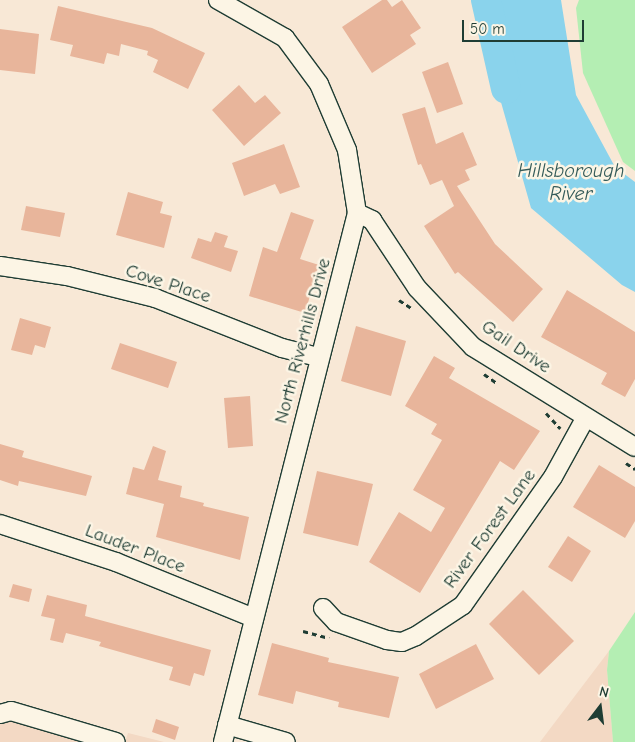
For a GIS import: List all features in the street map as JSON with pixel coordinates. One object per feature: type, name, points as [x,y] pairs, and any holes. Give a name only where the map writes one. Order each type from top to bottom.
[{"type":"street","name":"North Riverhills Drive","points":[[218,0],[285,38],[319,84],[348,150],[357,213],[225,734]]},
{"type":"street","name":"Gail Drive","points":[[357,213],[372,220],[417,288],[474,347],[635,447]]},
{"type":"street","name":"Cove Place","points":[[0,266],[68,276],[155,298],[282,348],[319,357]]},
{"type":"street","name":"River Forest Lane","points":[[323,608],[336,622],[387,640],[402,642],[416,636],[463,604],[553,477],[586,418]]},
{"type":"street","name":"Lauder Place","points":[[0,524],[116,562],[254,618]]},
{"type":"street","points":[[0,714],[11,711],[115,742]]},
{"type":"street","points":[[225,734],[286,742]]},
{"type":"shaded area","points":[[609,651],[607,670],[613,742],[540,742]]},
{"type":"shaded area","points":[[0,715],[98,742],[0,742]]},
{"type":"shaded area","points":[[128,733],[164,742],[125,742]]},
{"type":"green space","points":[[579,0],[635,0],[635,171],[623,162],[583,73],[576,8]]},
{"type":"green space","points":[[635,612],[635,742],[613,742],[607,670],[609,651]]},
{"type":"water","name":"Hillsborough River","points":[[488,0],[561,0],[576,95],[615,167],[635,182],[635,292],[622,285],[531,208],[495,81],[503,16]]},
{"type":"building","points":[[382,0],[387,0],[392,7],[402,0],[421,28],[410,35],[416,44],[372,73],[342,27]]},
{"type":"building","points":[[58,6],[152,28],[205,53],[188,89],[153,72],[158,60],[147,55],[148,51],[121,44],[119,56],[107,53],[104,64],[70,56],[73,45],[50,40]]},
{"type":"building","points":[[0,29],[39,34],[35,74],[0,70]]},
{"type":"building","points":[[448,62],[463,104],[437,113],[422,72]]},
{"type":"building","points":[[239,85],[255,103],[265,95],[281,113],[244,146],[212,110]]},
{"type":"building","points":[[425,107],[436,144],[463,132],[477,165],[465,170],[470,180],[457,186],[495,244],[543,289],[513,322],[458,272],[455,274],[424,226],[454,206],[442,180],[430,185],[421,164],[418,165],[402,114]]},
{"type":"building","points":[[284,144],[300,187],[280,194],[275,184],[244,196],[232,163]]},
{"type":"building","points":[[128,192],[163,202],[160,213],[172,216],[164,248],[116,235]]},
{"type":"building","points":[[26,206],[65,213],[60,237],[21,230]]},
{"type":"building","points":[[291,212],[314,220],[300,259],[319,265],[305,313],[249,296],[263,247],[277,252]]},
{"type":"building","points":[[215,232],[228,236],[224,247],[238,251],[231,272],[191,258],[198,238],[211,242]]},
{"type":"building","points":[[567,290],[635,332],[635,379],[625,397],[601,384],[607,373],[541,337]]},
{"type":"building","points":[[20,318],[51,327],[45,348],[35,345],[32,355],[11,350]]},
{"type":"building","points":[[356,326],[406,341],[391,396],[341,381]]},
{"type":"building","points":[[120,343],[177,362],[168,388],[111,369]]},
{"type":"building","points":[[434,356],[455,368],[449,378],[540,431],[514,470],[500,461],[420,593],[369,562],[399,512],[431,532],[445,508],[413,490],[442,440],[431,434],[437,424],[405,406]]},
{"type":"building","points":[[250,396],[253,446],[228,448],[224,398]]},
{"type":"building","points":[[0,444],[24,451],[22,457],[92,476],[86,496],[19,481],[18,486],[0,480]]},
{"type":"building","points":[[153,446],[166,451],[158,480],[182,486],[180,497],[204,503],[203,506],[249,517],[240,560],[156,537],[164,504],[126,494],[133,467],[144,470]]},
{"type":"building","points":[[599,465],[635,487],[635,521],[625,538],[573,507]]},
{"type":"building","points":[[317,471],[373,484],[358,546],[303,533]]},
{"type":"building","points":[[568,536],[591,551],[572,582],[548,567]]},
{"type":"building","points":[[13,584],[32,589],[29,602],[9,597]]},
{"type":"building","points":[[523,590],[574,641],[539,675],[489,624]]},
{"type":"building","points":[[47,595],[87,605],[85,616],[211,650],[204,676],[194,673],[190,686],[169,680],[173,667],[99,646],[101,642],[66,633],[63,643],[50,640],[55,619],[41,616]]},
{"type":"building","points":[[272,643],[329,658],[328,662],[399,677],[389,718],[338,707],[339,702],[296,691],[293,704],[258,695]]},
{"type":"building","points":[[476,644],[494,679],[436,709],[419,674]]},
{"type":"building","points":[[156,719],[179,727],[175,740],[152,732]]},
{"type":"waterway","name":"Hillsborough River","points":[[486,0],[506,89]]}]
